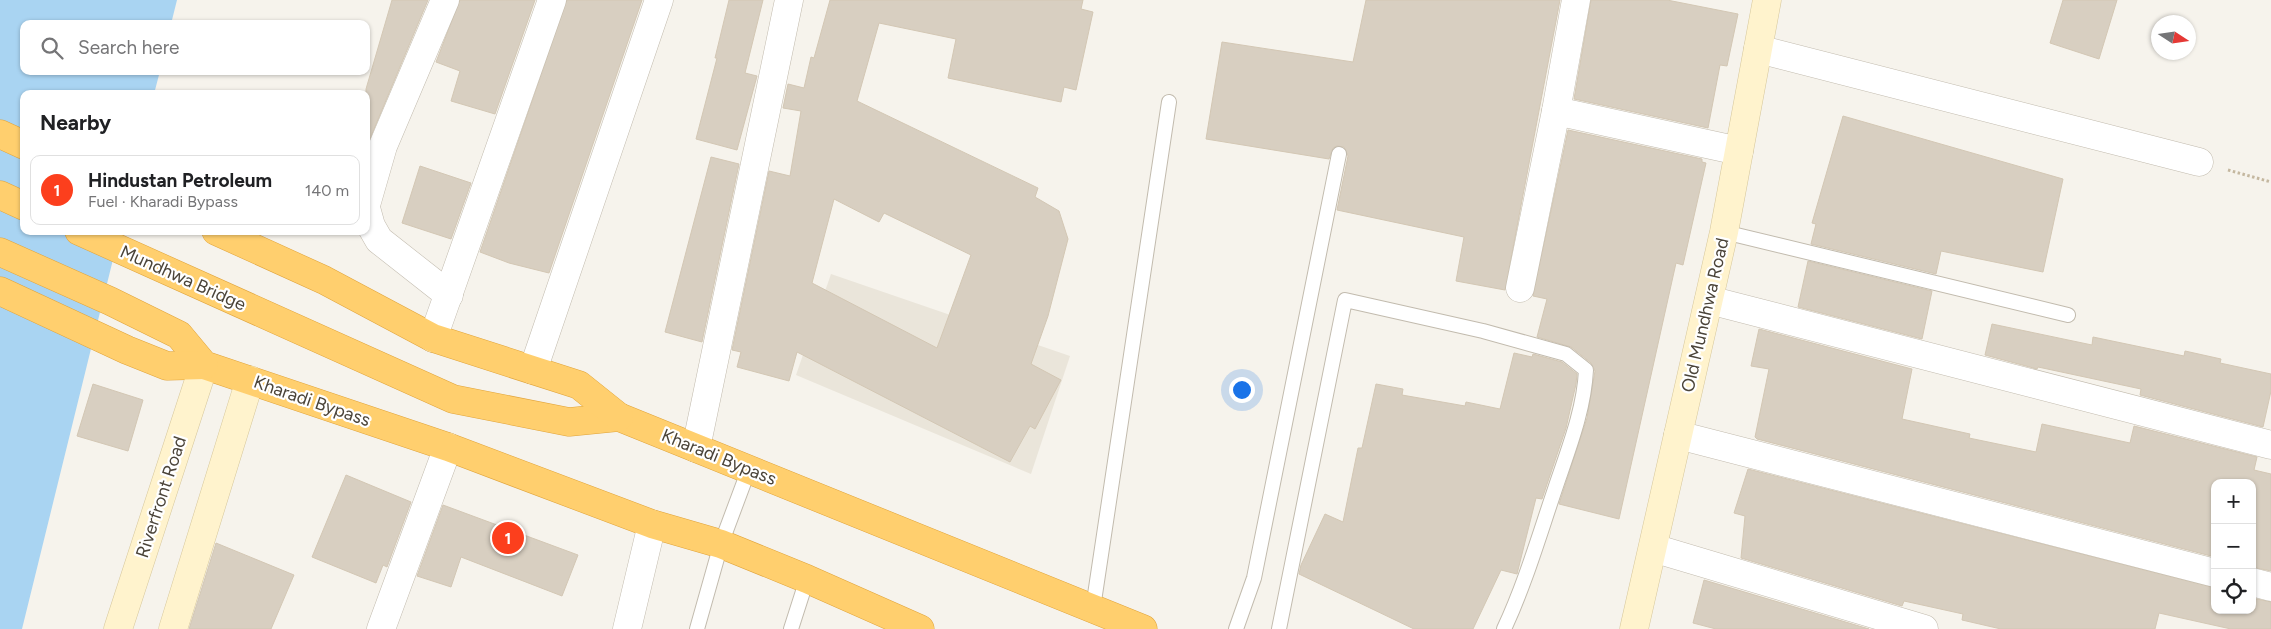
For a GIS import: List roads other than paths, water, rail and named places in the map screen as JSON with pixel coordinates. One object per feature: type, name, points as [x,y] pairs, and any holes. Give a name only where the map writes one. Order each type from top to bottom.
[{"type":"highway","points":[[0,134],[20,143]]},
{"type":"highway","points":[[0,195],[20,204]]},
{"type":"highway","name":"Mundhwa Bridge","points":[[88,235],[288,325]]},
{"type":"highway","points":[[225,235],[324,280],[433,338],[579,385],[619,417]]},
{"type":"highway","points":[[0,252],[110,301],[179,335],[204,365]]},
{"type":"highway","points":[[0,291],[167,366],[204,365]]},
{"type":"highway","name":"Kharadi Bypass","points":[[288,325],[453,399],[569,422],[619,417],[1143,629]]},
{"type":"highway","name":"Kharadi Bypass","points":[[204,365],[448,446],[652,524],[721,544],[807,579],[920,629]]},
{"type":"street","points":[[370,192],[383,146],[445,0]]},
{"type":"street","points":[[433,338],[552,0]]},
{"type":"street","points":[[533,370],[659,0]]},
{"type":"street","points":[[696,448],[713,377],[789,0]]},
{"type":"street","points":[[1520,288],[1556,111],[1576,0]]},
{"type":"street","name":"Old Mundhwa Road","points":[[1634,629],[1724,232],[1767,0]]},
{"type":"street","points":[[1758,49],[2198,162]]},
{"type":"street","points":[[1556,111],[1739,151]]},
{"type":"street","points":[[370,222],[379,240],[449,295]]},
{"type":"street","points":[[1709,300],[2271,445]]},
{"type":"street","name":"Riverfront Road","points":[[118,629],[204,365]]},
{"type":"street","points":[[173,629],[250,380]]},
{"type":"street","points":[[1678,435],[2211,572]]},
{"type":"street","points":[[381,629],[448,446]]},
{"type":"street","points":[[627,629],[652,524]]},
{"type":"street","points":[[1653,548],[1924,629]]},
{"type":"street","points":[[2256,583],[2271,587]]},
{"type":"lane","points":[[1093,608],[1169,102]]},
{"type":"lane","points":[[1236,629],[1254,578],[1339,154]]},
{"type":"lane","points":[[1724,232],[2068,315]]},
{"type":"lane","points":[[1279,629],[1345,300],[1483,331],[1566,354],[1586,370],[1585,395],[1521,592],[1504,629]]},
{"type":"lane","points":[[698,629],[721,544],[749,469]]},
{"type":"lane","points":[[791,629],[807,579]]},
{"type":"water","points":[[0,0],[177,0],[172,20],[20,20],[20,75],[159,75],[155,90],[20,90],[20,235],[119,235],[22,629],[0,629]]},
{"type":"place","name":"Hindustan Petroleum","points":[[508,538]]}]
